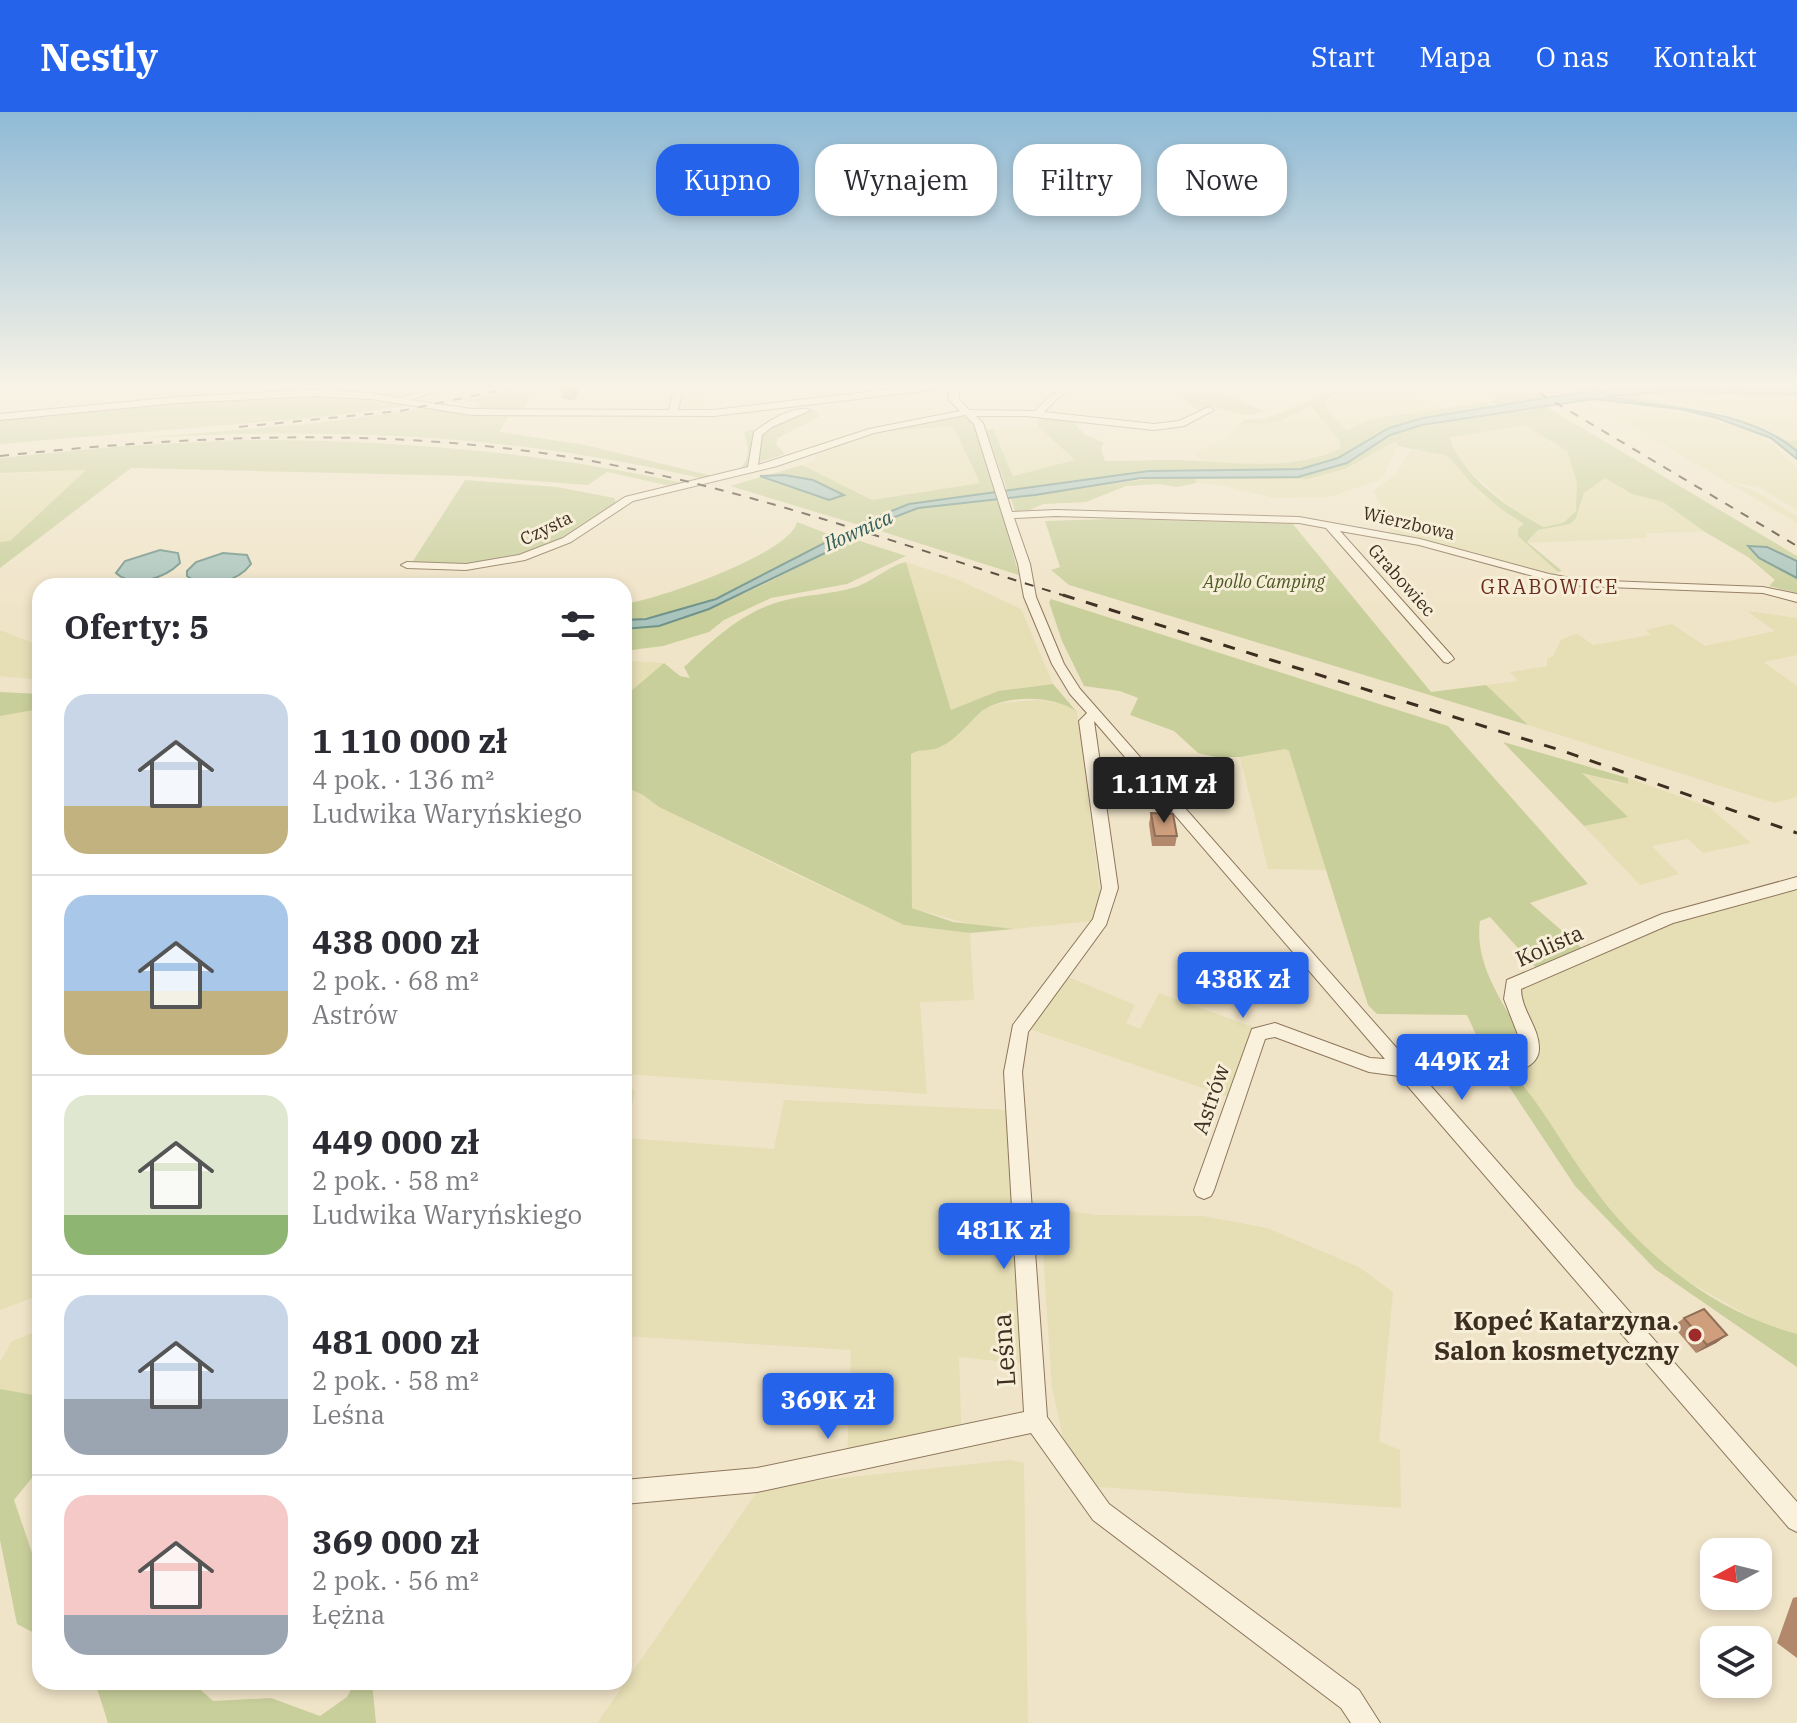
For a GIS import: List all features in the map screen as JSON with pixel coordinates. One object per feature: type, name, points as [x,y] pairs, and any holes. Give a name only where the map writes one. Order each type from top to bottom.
[{"type":"street","points":[[753,469],[754,459]]},
{"type":"street","name":"Czysta","points":[[407,565],[466,567],[521,558],[567,540],[629,499],[782,459]]},
{"type":"street","points":[[990,459],[1030,597],[1046,637],[1058,664],[1094,713],[1797,1520]]},
{"type":"street","name":"Wierzbowa","points":[[1007,509],[1248,517],[1329,525],[1420,542],[1548,577],[1582,583],[1763,590],[1797,598]]},
{"type":"street","name":"Grabowiec","points":[[1329,525],[1448,659]]},
{"type":"street","name":"Leśna","points":[[1036,1421],[1013,1072],[1019,1030],[1100,921],[1107,906],[1110,888],[1086,721],[1094,713]]},
{"type":"street","name":"Kolista","points":[[1405,1069],[1509,1068],[1523,1064],[1530,1054],[1532,1042],[1511,999],[1513,985],[1668,918],[1797,883]]},
{"type":"street","name":"Astrów","points":[[1204,1190],[1258,1034],[1275,1030],[1369,1065],[1405,1069]]},
{"type":"street","points":[[632,1491],[757,1480],[1036,1421],[1101,1512],[1350,1699],[1367,1723]]},
{"type":"shaded area","points":[[969,459],[981,483],[872,500],[802,465],[817,460]]},
{"type":"shaded area","points":[[1006,459],[1076,460],[1013,476]]},
{"type":"shaded area","points":[[1200,459],[1310,459],[1271,465]]},
{"type":"shaded area","points":[[1362,459],[1392,459],[1378,481],[1328,497],[1274,498],[1196,483],[1194,479],[1308,479],[1345,469]]},
{"type":"shaded area","points":[[1405,459],[1451,459],[1472,484],[1525,525],[1518,536],[1558,572],[1555,575],[1390,532],[1390,520],[1373,491],[1396,474]]},
{"type":"shaded area","points":[[1460,459],[1570,459],[1577,483],[1576,511],[1563,523],[1544,527],[1516,511]]},
{"type":"shaded area","points":[[1688,459],[1788,459],[1797,468],[1797,510],[1760,488],[1727,481],[1753,490],[1797,516],[1797,523]]},
{"type":"shaded area","points":[[87,470],[10,541],[0,542],[0,474]]},
{"type":"shaded area","points":[[1605,478],[1632,494],[1663,502],[1705,532],[1646,533],[1647,538],[1527,543],[1538,530],[1570,524],[1580,509],[1584,493]]},
{"type":"shaded area","points":[[906,562],[957,579],[1021,609],[1053,684],[998,691],[951,710]]},
{"type":"shaded area","points":[[1747,611],[1797,618],[1797,655],[1764,662],[1797,686],[1797,797],[1774,803],[1528,725],[1486,685],[1518,681],[1510,672],[1547,666],[1547,659],[1553,656],[1561,640],[1572,635],[1578,634],[1593,645],[1651,635],[1646,630],[1672,624],[1705,646],[1775,631]]},
{"type":"shaded area","points":[[0,630],[32,643],[32,679],[0,676]]},
{"type":"shaded area","points":[[632,661],[664,663],[632,690]]},
{"type":"shaded area","points":[[1038,700],[1067,704],[1077,712],[1100,892],[1092,921],[1014,929],[981,927],[912,908],[911,754],[916,750],[943,746],[986,708],[1002,703]]},
{"type":"shaded area","points":[[32,710],[32,1298],[0,1310],[0,716]]},
{"type":"shaded area","points":[[1285,749],[1289,751],[1326,870],[1268,869],[1240,757]]},
{"type":"shaded area","points":[[1580,771],[1617,783],[1628,784],[1628,778],[1709,807],[1751,843],[1703,853],[1688,839],[1652,846],[1679,874],[1640,885],[1584,826],[1627,817]]},
{"type":"shaded area","points":[[632,790],[659,807],[904,925],[970,933],[974,1000],[920,1002],[927,1094],[632,1075]]},
{"type":"shaded area","points":[[1797,889],[1797,1334],[1767,1326],[1671,1272],[1627,1229],[1590,1184],[1513,1074],[1530,1067],[1539,1052],[1537,1038],[1516,997],[1522,986],[1671,921]]},
{"type":"shaded area","points":[[1066,976],[1135,1005],[1126,1023],[1140,1029],[1159,993],[1253,1027],[1229,1097],[1027,1028]]},
{"type":"shaded area","points":[[784,1100],[1008,1110],[1033,1365],[959,1357],[962,1445],[847,1463],[851,1350],[632,1336],[632,1138],[774,1149]]},
{"type":"shaded area","points":[[1040,1207],[1096,1215],[1203,1216],[1267,1228],[1359,1267],[1393,1292],[1379,1441],[1400,1450],[1401,1508],[1099,1487],[1078,1469],[1063,1437],[1052,1388]]},
{"type":"shaded area","points":[[32,1333],[32,1395],[0,1389],[0,1362],[12,1341]]},
{"type":"shaded area","points":[[1010,1460],[1024,1463],[1028,1723],[597,1723],[620,1690],[632,1690],[632,1672],[757,1492],[767,1486]]},
{"type":"green space","points":[[0,459],[546,459],[683,483],[666,485],[607,472],[588,485],[467,476],[131,468],[0,568],[0,542],[10,541],[86,470],[0,473]]},
{"type":"green space","points":[[605,459],[643,459],[712,476],[700,478]]},
{"type":"green space","points":[[746,459],[769,459],[741,468]]},
{"type":"green space","points":[[969,459],[986,459],[996,493],[909,504],[859,525],[730,486],[802,465],[872,500],[980,483]]},
{"type":"green space","points":[[996,459],[1006,459],[1013,476],[1074,459],[1253,464],[1334,459],[1301,469],[1149,471],[1008,492]]},
{"type":"green space","points":[[1363,459],[1345,469],[1308,479],[1195,479],[1196,483],[1177,487],[1158,484],[1126,486],[1086,502],[1043,504],[1030,510],[1015,511],[1011,499],[1166,476],[1298,477]]},
{"type":"green space","points":[[1451,459],[1461,459],[1488,490],[1544,527],[1563,523],[1576,511],[1577,483],[1570,459],[1635,459],[1797,556],[1797,561],[1784,554],[1759,558],[1797,578],[1797,593],[1769,586],[1775,580],[1748,557],[1663,502],[1632,494],[1605,478],[1584,493],[1576,518],[1570,524],[1538,530],[1527,542],[1562,571],[1558,572],[1518,536],[1518,529],[1524,524],[1472,484]]},
{"type":"green space","points":[[465,480],[557,487],[614,498],[616,502],[565,537],[531,552],[480,562],[411,564]]},
{"type":"green space","points":[[998,500],[1019,575],[871,528],[918,508]]},
{"type":"green space","name":"Apollo Camping","points":[[1111,519],[1292,523],[1431,692],[1486,685],[1528,725],[1069,585],[1051,570],[1060,567],[1045,521]]},
{"type":"green space","points":[[797,522],[836,537],[760,578],[708,601],[653,617],[632,619],[632,603],[720,574],[772,548],[789,535]]},
{"type":"green space","points":[[854,539],[906,556],[847,584],[771,598],[724,620],[709,632],[663,646],[632,650],[632,628],[685,616],[771,581]]},
{"type":"green space","points":[[906,562],[951,710],[998,691],[1053,684],[1077,712],[1068,706],[1043,700],[1003,702],[982,711],[946,744],[911,754],[912,908],[953,922],[1014,929],[970,933],[904,925],[659,807],[632,790],[632,690],[664,663],[680,676],[690,678],[684,667],[706,646],[754,612],[791,599],[856,587]]},
{"type":"green space","points":[[1051,599],[1448,726],[1588,884],[1530,903],[1583,949],[1536,968],[1490,917],[1480,921],[1479,937],[1485,967],[1523,1037],[1524,1050],[1508,1061],[1489,1063],[1467,1015],[1377,1014],[1368,1005],[1289,751],[1285,749],[1240,757],[1198,753],[1174,731],[1130,715],[1138,698],[1120,691],[1084,686],[1062,641],[1049,602]]},
{"type":"green space","points":[[0,692],[32,694],[32,710],[0,716]]},
{"type":"green space","points":[[1503,742],[1628,778],[1628,784],[1582,773],[1628,817],[1584,826]]},
{"type":"green space","points":[[1513,1074],[1543,1112],[1588,1180],[1630,1231],[1679,1275],[1707,1294],[1766,1324],[1797,1334],[1797,1367],[1655,1269],[1575,1186],[1502,1076]]},
{"type":"green space","points":[[0,1389],[32,1395],[32,1478],[14,1500],[32,1553],[32,1632],[17,1624],[0,1540]]},
{"type":"green space","points":[[98,1690],[201,1690],[213,1701],[271,1698],[320,1716],[347,1697],[351,1690],[373,1690],[376,1723],[108,1723]]},
{"type":"water","name":"Iłownica","points":[[1334,459],[1353,459],[1298,477],[1141,478],[1035,495],[918,508],[882,522],[854,539],[709,609],[659,626],[632,628],[632,620],[646,619],[716,599],[869,520],[909,504],[1149,471],[1301,469]]},
{"type":"water","points":[[784,475],[813,480],[844,495],[829,500],[760,476]]},
{"type":"water","points":[[1748,546],[1767,547],[1797,561],[1797,578],[1759,558]]},
{"type":"water","points":[[160,550],[178,553],[180,563],[155,578],[123,578],[116,573],[125,561]]},
{"type":"water","points":[[223,553],[247,555],[251,564],[232,578],[190,578],[187,571],[196,562]]},
{"type":"building","points":[[1151,813],[1173,814],[1177,836],[1155,836]]},
{"type":"building","points":[[1704,1309],[1727,1335],[1707,1345],[1684,1318]]},
{"type":"railway","points":[[581,459],[647,472],[769,503],[1069,597]]},
{"type":"railway","points":[[1651,459],[1797,546]]},
{"type":"railway","points":[[1063,595],[1563,751],[1797,833]]},
{"type":"place","name":"Kopeć Katarzyna. Salon kosmetyczny","points":[[1695,1335]]},
{"type":"district","name":"GRABOWICE","points":[[1550,586]]}]
